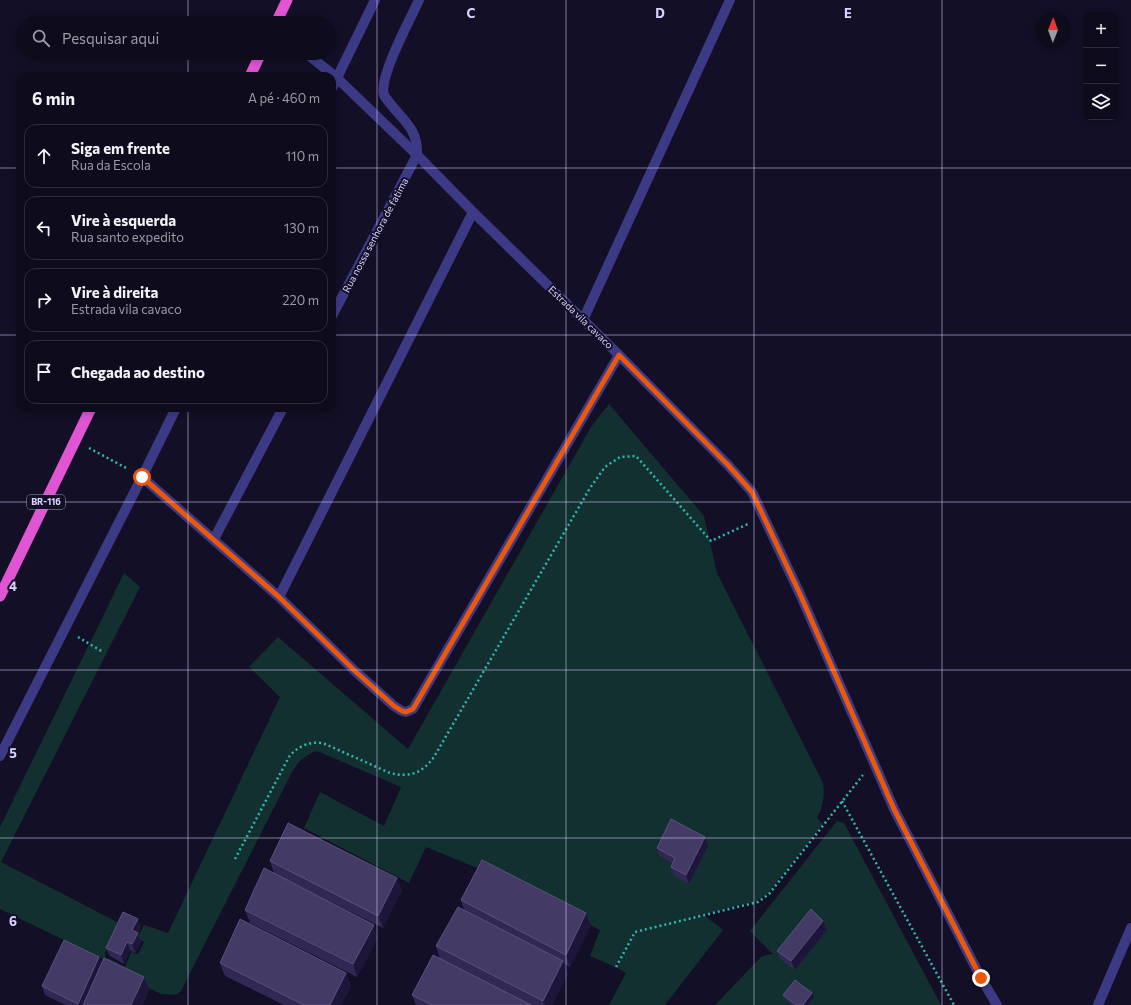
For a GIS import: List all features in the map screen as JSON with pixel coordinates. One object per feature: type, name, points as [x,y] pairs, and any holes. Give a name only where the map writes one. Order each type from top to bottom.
[{"type":"highway","points":[[279,16],[287,0]]},
{"type":"highway","points":[[252,72],[258,60]]},
{"type":"highway","name":"BR-116","points":[[0,596],[89,412]]},
{"type":"street","points":[[337,78],[374,0]]},
{"type":"street","points":[[417,155],[418,144],[413,132],[388,101],[384,93],[384,87],[391,60],[419,0]]},
{"type":"street","points":[[583,320],[730,0]]},
{"type":"street","name":"Estrada vila cavaco","points":[[315,60],[330,72]]},
{"type":"street","name":"Estrada vila cavaco","points":[[337,78],[619,355],[728,465],[752,492],[800,594],[894,809],[981,978],[997,1005]]},
{"type":"street","name":"Rua nossa senhora de fatima","points":[[336,308],[417,155]]},
{"type":"street","points":[[279,597],[473,212]]},
{"type":"street","points":[[142,477],[279,597],[374,689],[394,706],[406,712],[413,709],[619,355]]},
{"type":"street","points":[[0,756],[174,412]]},
{"type":"street","points":[[214,539],[281,412]]},
{"type":"street","points":[[1098,1005],[1131,928]]},
{"type":"path","points":[[76,440],[142,477]]},
{"type":"path","points":[[235,859],[289,757],[292,752],[300,747],[317,742],[321,743],[390,773],[398,775],[419,772],[427,766],[442,743],[590,488],[605,467],[620,457],[636,456],[711,541],[764,516]]},
{"type":"path","points":[[64,628],[103,652]]},
{"type":"path","points":[[616,967],[635,932],[758,902],[769,894],[873,762]]},
{"type":"path","points":[[842,801],[954,1005]]},
{"type":"green space","points":[[609,404],[704,516],[717,573],[823,783],[823,801],[817,818],[823,824],[767,894],[757,901],[685,919],[704,915],[723,930],[665,1005],[609,1005],[626,973],[616,967],[635,931],[615,967],[590,956],[600,930],[487,872],[426,847],[409,883],[304,828],[320,792],[384,826],[401,787],[317,751],[308,755],[302,760],[291,774],[181,991],[176,995],[161,994],[110,970],[108,958],[125,967],[131,952],[138,954],[144,942],[137,938],[144,925],[168,933],[280,697],[249,667],[278,637],[408,749],[591,427]]},
{"type":"green space","points":[[124,573],[140,587],[1,862],[119,923],[105,953],[105,960],[0,909],[0,827]]},
{"type":"green space","points":[[837,821],[844,823],[941,1005],[715,1005],[762,956],[773,954],[750,931]]},
{"type":"building","points":[[671,819],[705,837],[686,875],[671,867],[675,858],[657,848]]},
{"type":"building","points":[[288,823],[397,878],[378,916],[270,861]]},
{"type":"building","points":[[482,860],[586,913],[566,955],[461,900]]},
{"type":"building","points":[[264,868],[374,925],[353,964],[245,910]]},
{"type":"building","points":[[458,907],[563,961],[543,1001],[436,946]]},
{"type":"building","points":[[811,909],[823,921],[791,961],[777,951]]},
{"type":"building","points":[[123,912],[138,919],[132,930],[138,933],[132,944],[127,942],[121,955],[106,948]]},
{"type":"building","points":[[240,919],[346,973],[330,1005],[304,1005],[220,963]]},
{"type":"building","points":[[64,940],[99,957],[78,1004],[42,986]]},
{"type":"building","points":[[433,955],[531,1005],[432,1005],[412,995]]},
{"type":"building","points":[[104,958],[144,977],[131,1005],[83,1005]]},
{"type":"building","points":[[795,980],[812,993],[803,1005],[796,1005],[783,995]]},
{"type":"route","points":[[142,477],[279,597],[374,689],[394,706],[406,712],[413,709],[619,355],[728,465],[752,492],[800,594],[894,809],[981,978]]}]
